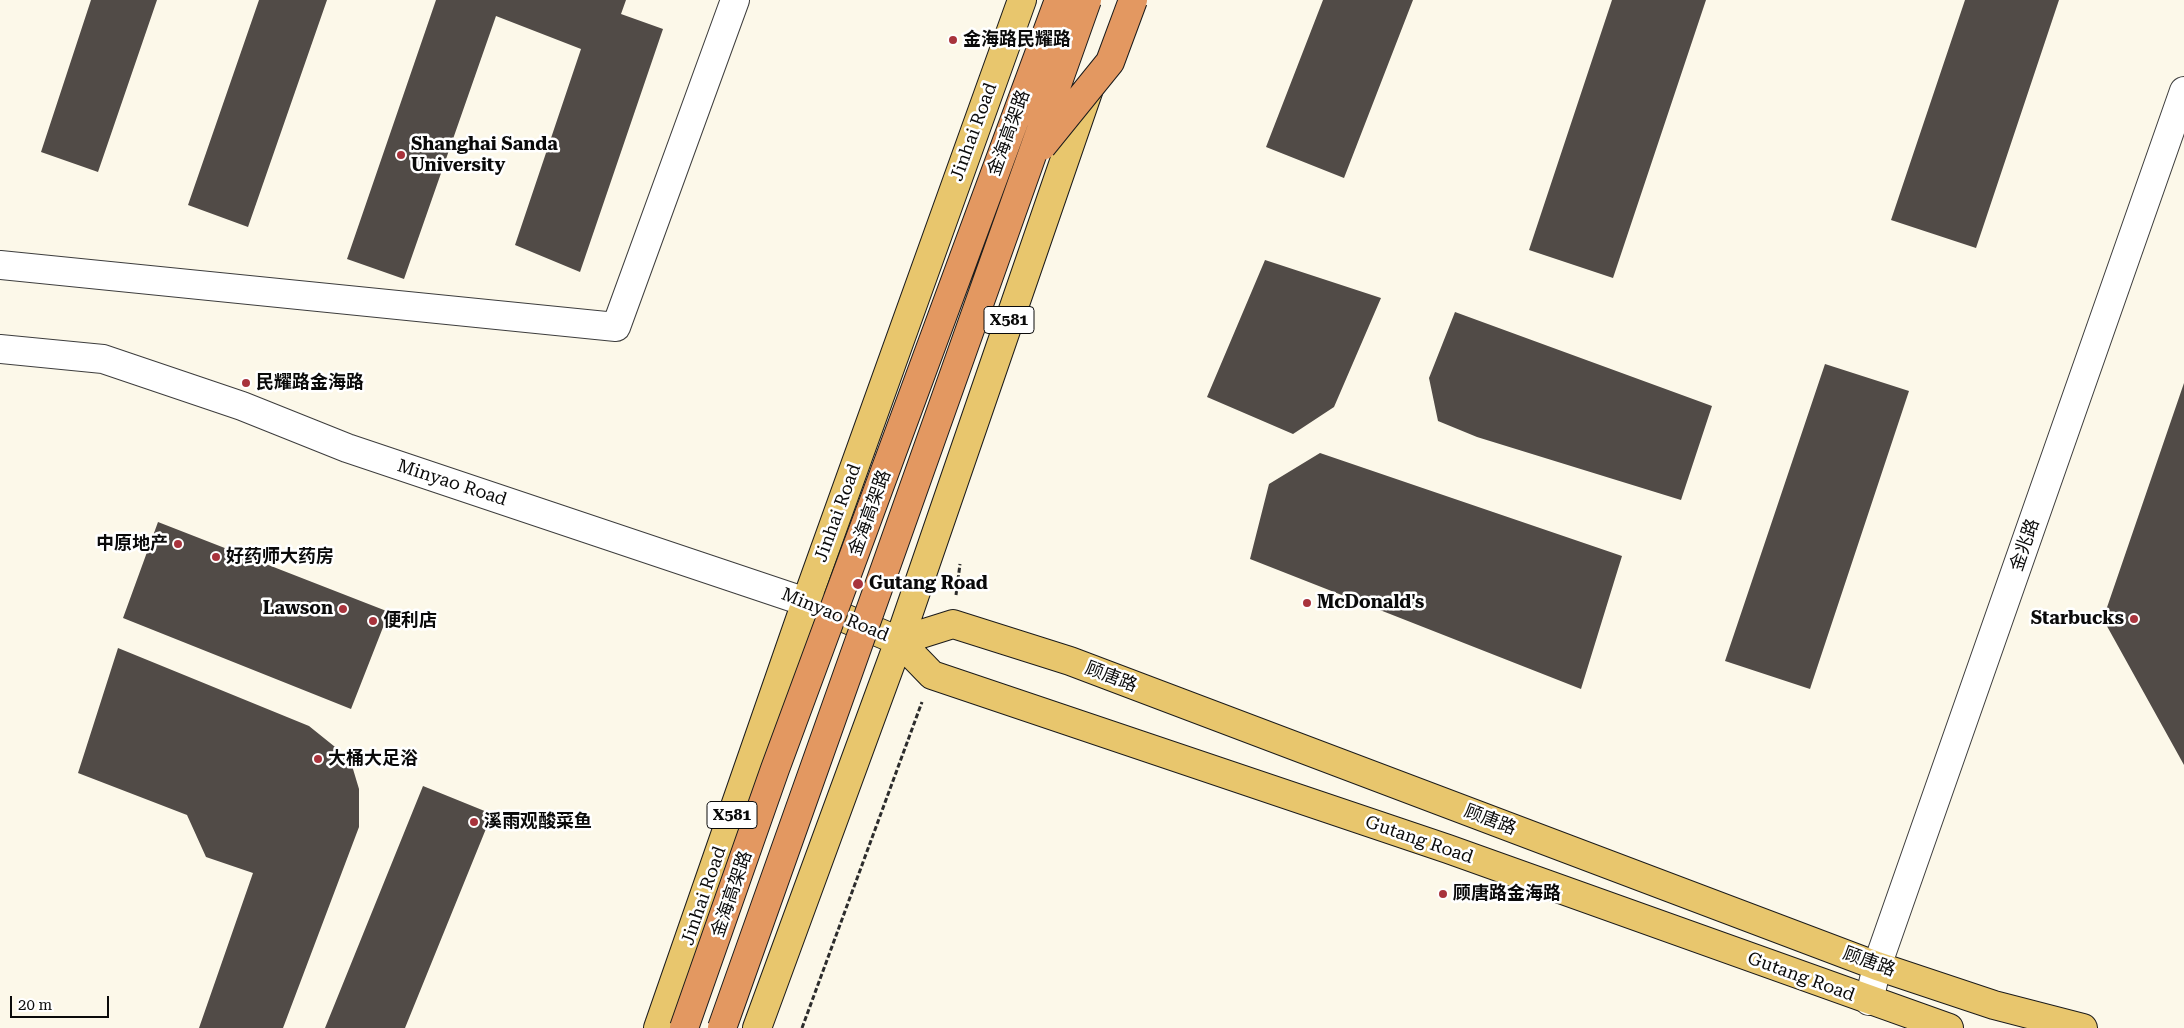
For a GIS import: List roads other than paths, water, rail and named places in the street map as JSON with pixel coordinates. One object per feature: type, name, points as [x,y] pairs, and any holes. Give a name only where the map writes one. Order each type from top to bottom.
[{"type":"highway","name":"金海高架路","points":[[684,1028],[775,769],[1058,0]]},
{"type":"highway","name":"金海高架路","points":[[722,1028],[1087,0]]},
{"type":"highway","points":[[1029,163],[1110,62],[1133,0]]},
{"type":"main road","name":"Jinhai Road","points":[[658,1028],[806,602],[1022,0]]},
{"type":"main road","name":"X581","points":[[757,1028],[899,641],[1120,0]]},
{"type":"main road","name":"Minyao Road","points":[[806,602],[899,641]]},
{"type":"main road","name":"顾唐路","points":[[899,641],[953,624],[1070,661],[1877,966],[1994,1005],[2083,1028]]},
{"type":"main road","name":"Gutang Road","points":[[899,641],[932,675],[1457,853],[1868,1001],[1949,1028]]},
{"type":"street","points":[[0,265],[616,328],[735,0]]},
{"type":"street","name":"金兆路","points":[[1868,1001],[1877,966],[2184,91]]},
{"type":"street","name":"Minyao Road","points":[[0,349],[103,359],[242,406],[348,448],[806,602]]},
{"type":"place","name":"金海路民耀路","points":[[953,40]]},
{"type":"place","name":"Shanghai Sanda University","points":[[401,155]]},
{"type":"place","name":"民耀路金海路","points":[[246,383]]},
{"type":"place","name":"中原地产","points":[[178,544]]},
{"type":"place","name":"好药师大药房","points":[[216,557]]},
{"type":"place","name":"Gutang Road","points":[[858,584]]},
{"type":"place","name":"McDonald's","points":[[1307,603]]},
{"type":"place","name":"Lawson","points":[[343,609]]},
{"type":"place","name":"Starbucks","points":[[2134,619]]},
{"type":"place","name":"便利店","points":[[373,621]]},
{"type":"place","name":"大桶大足浴","points":[[318,759]]},
{"type":"place","name":"溪雨观酸菜鱼","points":[[474,822]]},
{"type":"place","name":"顾唐路金海路","points":[[1443,894]]}]
